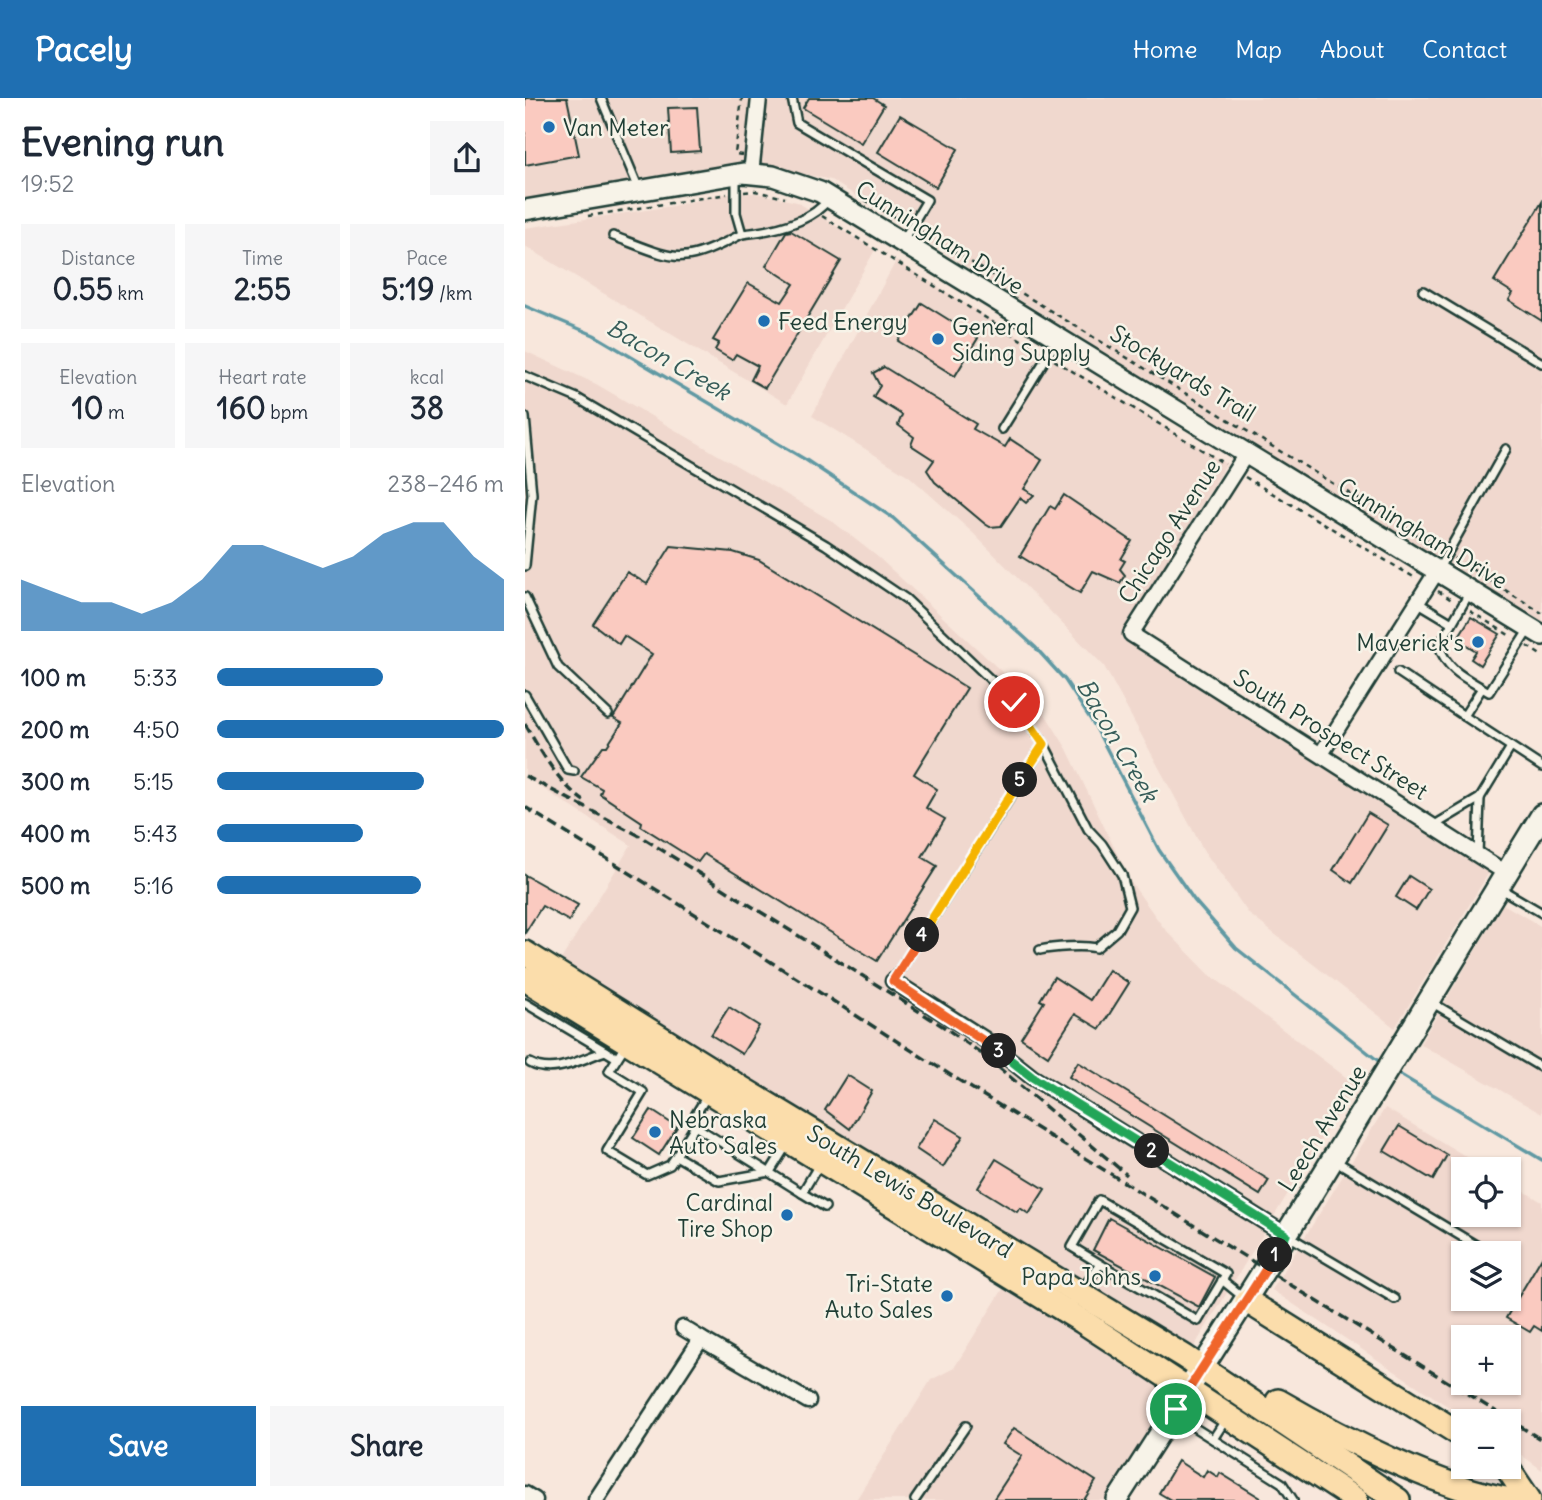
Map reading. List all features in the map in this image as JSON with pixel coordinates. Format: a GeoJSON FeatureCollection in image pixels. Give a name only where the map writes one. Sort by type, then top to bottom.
{"type":"FeatureCollection","features":[{"type":"Feature","properties":{"kind":"main road","name":"Leech Avenue"},"geometry":{"type":"LineString","coordinates":[[1187,1391],[1247,1301],[1542,815]]}},
{"type":"Feature","properties":{"kind":"main road","name":"South Lewis Boulevard"},"geometry":{"type":"LineString","coordinates":[[525,953],[1202,1368],[1398,1500]]}},
{"type":"Feature","properties":{"kind":"main road","name":"South Lewis Boulevard"},"geometry":{"type":"LineString","coordinates":[[525,979],[616,1050],[708,1093],[1082,1321],[1356,1500]]}},
{"type":"Feature","properties":{"kind":"main road"},"geometry":{"type":"LineString","coordinates":[[1247,1301],[1451,1428]]}},
{"type":"Feature","properties":{"kind":"main road"},"geometry":{"type":"LineString","coordinates":[[1202,1368],[1228,1373],[1314,1422],[1463,1489],[1512,1500]]}},
{"type":"Feature","properties":{"kind":"main road"},"geometry":{"type":"LineString","coordinates":[[1307,1468],[1339,1500]]}},
{"type":"Feature","properties":{"kind":"main road"},"geometry":{"type":"LineString","coordinates":[[1515,1479],[1529,1500]]}},
{"type":"Feature","properties":{"kind":"main road"},"geometry":{"type":"LineString","coordinates":[[1536,1500],[1542,1499]]}},
{"type":"Feature","properties":{"kind":"street"},"geometry":{"type":"LineString","coordinates":[[746,169],[759,98]]}},
{"type":"Feature","properties":{"kind":"street","name":"Cunningham Drive"},"geometry":{"type":"LineString","coordinates":[[525,211],[746,169],[793,182],[907,235],[1058,338],[1246,454],[1442,562],[1471,591],[1538,625]]}},
{"type":"Feature","properties":{"kind":"street","name":"Chicago Avenue"},"geometry":{"type":"LineString","coordinates":[[1131,634],[1246,454]]}},
{"type":"Feature","properties":{"kind":"street"},"geometry":{"type":"LineString","coordinates":[[1321,754],[1442,562]]}},
{"type":"Feature","properties":{"kind":"street","name":"South Prospect Street"},"geometry":{"type":"LineString","coordinates":[[1131,634],[1478,855],[1502,880]]}},
{"type":"Feature","properties":{"kind":"street"},"geometry":{"type":"LineString","coordinates":[[893,981],[984,1039],[1032,1077],[1286,1235]]}},
{"type":"Feature","properties":{"kind":"street"},"geometry":{"type":"LineString","coordinates":[[683,1328],[809,1401]]}},
{"type":"Feature","properties":{"kind":"street"},"geometry":{"type":"LineString","coordinates":[[596,1500],[701,1339]]}},
{"type":"Feature","properties":{"kind":"street","name":"Leech Avenue"},"geometry":{"type":"LineString","coordinates":[[1117,1500],[1187,1391]]}},
{"type":"Feature","properties":{"kind":"street"},"geometry":{"type":"LineString","coordinates":[[525,1494],[535,1500]]}},
{"type":"Feature","properties":{"kind":"lane"},"geometry":{"type":"LineString","coordinates":[[601,98],[639,190]]}},
{"type":"Feature","properties":{"kind":"lane"},"geometry":{"type":"LineString","coordinates":[[792,98],[797,123],[927,200],[907,235]]}},
{"type":"Feature","properties":{"kind":"lane"},"geometry":{"type":"LineString","coordinates":[[742,234],[736,213],[746,169]]}},
{"type":"Feature","properties":{"kind":"lane"},"geometry":{"type":"LineString","coordinates":[[613,236],[671,258],[698,256],[742,234],[764,232],[808,218],[829,198]]}},
{"type":"Feature","properties":{"kind":"lane"},"geometry":{"type":"LineString","coordinates":[[1423,291],[1542,363]]}},
{"type":"Feature","properties":{"kind":"lane"},"geometry":{"type":"LineString","coordinates":[[1002,429],[1058,338]]}},
{"type":"Feature","properties":{"kind":"lane"},"geometry":{"type":"LineString","coordinates":[[525,376],[589,405],[826,545],[906,599],[1014,702],[1044,744],[1088,829],[1102,844],[1122,875],[1130,907],[1117,930],[1096,948],[1084,944],[1074,948],[1040,950]]}},
{"type":"Feature","properties":{"kind":"lane"},"geometry":{"type":"LineString","coordinates":[[525,416],[531,519],[525,566]]}},
{"type":"Feature","properties":{"kind":"lane"},"geometry":{"type":"LineString","coordinates":[[1442,562],[1506,449]]}},
{"type":"Feature","properties":{"kind":"lane"},"geometry":{"type":"LineString","coordinates":[[1471,591],[1439,646],[1446,665],[1489,692],[1538,625]]}},
{"type":"Feature","properties":{"kind":"lane"},"geometry":{"type":"LineString","coordinates":[[525,597],[558,667],[608,714]]}},
{"type":"Feature","properties":{"kind":"lane"},"geometry":{"type":"LineString","coordinates":[[1417,602],[1452,623]]}},
{"type":"Feature","properties":{"kind":"lane"},"geometry":{"type":"LineString","coordinates":[[1398,672],[1542,767]]}},
{"type":"Feature","properties":{"kind":"lane"},"geometry":{"type":"LineString","coordinates":[[1464,716],[1482,688]]}},
{"type":"Feature","properties":{"kind":"lane"},"geometry":{"type":"LineString","coordinates":[[525,695],[568,770],[574,771]]}},
{"type":"Feature","properties":{"kind":"lane"},"geometry":{"type":"LineString","coordinates":[[893,981],[1044,744]]}},
{"type":"Feature","properties":{"kind":"lane"},"geometry":{"type":"LineString","coordinates":[[1433,826],[1480,798],[1511,747]]}},
{"type":"Feature","properties":{"kind":"lane"},"geometry":{"type":"LineString","coordinates":[[1478,855],[1480,798]]}},
{"type":"Feature","properties":{"kind":"lane"},"geometry":{"type":"LineString","coordinates":[[1502,880],[1542,913]]}},
{"type":"Feature","properties":{"kind":"lane"},"geometry":{"type":"LineString","coordinates":[[1429,1001],[1542,1068]]}},
{"type":"Feature","properties":{"kind":"lane"},"geometry":{"type":"LineString","coordinates":[[525,1003],[616,1050]]}},
{"type":"Feature","properties":{"kind":"lane"},"geometry":{"type":"LineString","coordinates":[[530,1063],[539,1068],[553,1069],[616,1050]]}},
{"type":"Feature","properties":{"kind":"lane"},"geometry":{"type":"LineString","coordinates":[[616,1050],[609,1071],[643,1092],[607,1151],[647,1175],[670,1165],[695,1126],[694,1117],[708,1093]]}},
{"type":"Feature","properties":{"kind":"lane"},"geometry":{"type":"LineString","coordinates":[[695,1126],[825,1207]]}},
{"type":"Feature","properties":{"kind":"lane"},"geometry":{"type":"LineString","coordinates":[[676,1156],[719,1181],[770,1172],[788,1143]]}},
{"type":"Feature","properties":{"kind":"lane"},"geometry":{"type":"LineString","coordinates":[[1334,1159],[1469,1241]]}},
{"type":"Feature","properties":{"kind":"lane"},"geometry":{"type":"LineString","coordinates":[[802,1193],[821,1162]]}},
{"type":"Feature","properties":{"kind":"lane"},"geometry":{"type":"LineString","coordinates":[[1099,1200],[1226,1274],[1198,1321],[1100,1264],[1072,1247],[1099,1200]]}},
{"type":"Feature","properties":{"kind":"lane"},"geometry":{"type":"LineString","coordinates":[[1286,1235],[1314,1248],[1395,1299]]}},
{"type":"Feature","properties":{"kind":"lane"},"geometry":{"type":"LineString","coordinates":[[1080,1293],[1100,1264]]}},
{"type":"Feature","properties":{"kind":"lane"},"geometry":{"type":"LineString","coordinates":[[1222,1280],[1247,1301]]}},
{"type":"Feature","properties":{"kind":"lane"},"geometry":{"type":"LineString","coordinates":[[1173,1413],[1282,1483],[1293,1500]]}},
{"type":"Feature","properties":{"kind":"lane"},"geometry":{"type":"LineString","coordinates":[[1213,1439],[1227,1417]]}},
{"type":"Feature","properties":{"kind":"lane"},"geometry":{"type":"LineString","coordinates":[[915,1500],[966,1426]]}},
{"type":"Feature","properties":{"kind":"path"},"geometry":{"type":"LineString","coordinates":[[742,98],[735,154],[746,169]]}},
{"type":"Feature","properties":{"kind":"path","name":"Stockyards Trail"},"geometry":{"type":"LineString","coordinates":[[854,194],[907,235],[1442,562],[1538,625]]}},
{"type":"Feature","properties":{"kind":"shaded area"},"geometry":{"type":"Polygon","coordinates":[[[525,98],[1542,98],[1542,630],[831,180],[760,164],[651,176],[525,201],[525,98]]]}},
{"type":"Feature","properties":{"kind":"shaded area"},"geometry":{"type":"Polygon","coordinates":[[[756,193],[797,202],[875,250],[787,404],[525,246],[525,228],[673,206],[724,194],[756,193]]]}},
{"type":"Feature","properties":{"kind":"shaded area"},"geometry":{"type":"Polygon","coordinates":[[[896,261],[1226,464],[1121,638],[1491,869],[1395,1028],[1249,914],[1204,851],[1104,666],[973,533],[909,476],[812,416],[896,261]]]}},
{"type":"Feature","properties":{"kind":"shaded area"},"geometry":{"type":"Polygon","coordinates":[[[525,351],[596,384],[832,521],[879,558],[1042,709],[1067,749],[1130,881],[1163,927],[1209,974],[1355,1084],[1192,1350],[559,963],[631,845],[525,777],[525,351]]]}},
{"type":"Feature","properties":{"kind":"shaded area"},"geometry":{"type":"Polygon","coordinates":[[[1503,904],[1542,927],[1542,1114],[1420,1044],[1503,904]]]}},
{"type":"Feature","properties":{"kind":"shaded area"},"geometry":{"type":"Polygon","coordinates":[[[1385,1108],[1467,1157],[1451,1157],[1451,1227],[1521,1227],[1521,1189],[1542,1202],[1542,1470],[1521,1455],[1521,1409],[1452,1409],[1272,1290],[1385,1108]]]}},
{"type":"Feature","properties":{"kind":"shaded area"},"geometry":{"type":"Polygon","coordinates":[[[1003,1289],[1174,1393],[1105,1500],[856,1500],[931,1380],[954,1368],[1003,1289]]]}},
{"type":"Feature","properties":{"kind":"building","name":"Van Meter"},"geometry":{"type":"Polygon","coordinates":[[[525,98],[567,98],[579,155],[525,165],[525,98]]]}},
{"type":"Feature","properties":{"kind":"building"},"geometry":{"type":"Polygon","coordinates":[[[809,98],[873,98],[884,105],[861,143],[803,108],[809,98]]]}},
{"type":"Feature","properties":{"kind":"building"},"geometry":{"type":"Polygon","coordinates":[[[697,107],[700,151],[671,153],[668,108],[697,107]]]}},
{"type":"Feature","properties":{"kind":"building"},"geometry":{"type":"Polygon","coordinates":[[[900,115],[958,149],[936,187],[878,152],[900,115]]]}},
{"type":"Feature","properties":{"kind":"building"},"geometry":{"type":"Polygon","coordinates":[[[1542,202],[1542,321],[1509,300],[1513,293],[1494,281],[1542,202]]]}},
{"type":"Feature","properties":{"kind":"building","name":"Feed Energy"},"geometry":{"type":"Polygon","coordinates":[[[791,231],[841,261],[765,388],[751,380],[758,366],[736,354],[732,360],[715,350],[719,343],[713,340],[748,283],[782,302],[794,284],[766,266],[786,232],[791,231]]]}},
{"type":"Feature","properties":{"kind":"building","name":"General Siding Supply"},"geometry":{"type":"Polygon","coordinates":[[[922,303],[978,338],[955,376],[898,341],[922,303]]]}},
{"type":"Feature","properties":{"kind":"building"},"geometry":{"type":"Polygon","coordinates":[[[884,367],[976,424],[973,429],[1005,447],[1010,439],[1042,460],[1024,489],[1034,495],[1026,503],[1020,498],[1001,526],[990,527],[985,524],[935,482],[927,470],[934,460],[911,445],[914,437],[898,425],[902,415],[873,397],[880,386],[873,373],[884,367]]]}},
{"type":"Feature","properties":{"kind":"building"},"geometry":{"type":"Polygon","coordinates":[[[1064,495],[1132,541],[1121,559],[1125,561],[1120,569],[1125,575],[1120,583],[1093,571],[1080,593],[1020,556],[1050,506],[1055,509],[1064,495]]]}},
{"type":"Feature","properties":{"kind":"building"},"geometry":{"type":"Polygon","coordinates":[[[671,546],[733,552],[759,560],[967,688],[914,774],[937,789],[926,808],[945,819],[922,857],[937,866],[877,961],[704,854],[698,862],[641,826],[642,822],[600,794],[602,789],[581,777],[622,723],[613,718],[652,654],[624,636],[619,644],[593,624],[627,572],[647,584],[671,546]]]}},
{"type":"Feature","properties":{"kind":"building","name":"Maverick's"},"geometry":{"type":"Polygon","coordinates":[[[1471,617],[1500,634],[1480,665],[1471,659],[1476,651],[1457,639],[1471,617]]]}},
{"type":"Feature","properties":{"kind":"building"},"geometry":{"type":"Polygon","coordinates":[[[1368,813],[1388,825],[1352,883],[1333,870],[1368,813]]]}},
{"type":"Feature","properties":{"kind":"building"},"geometry":{"type":"Polygon","coordinates":[[[525,875],[578,905],[569,921],[542,906],[525,933],[525,875]]]}},
{"type":"Feature","properties":{"kind":"building"},"geometry":{"type":"Polygon","coordinates":[[[1409,876],[1429,889],[1416,910],[1396,897],[1409,876]]]}},
{"type":"Feature","properties":{"kind":"building"},"geometry":{"type":"Polygon","coordinates":[[[1109,970],[1129,983],[1100,1029],[1075,1014],[1048,1056],[1021,1038],[1044,1002],[1040,1000],[1054,977],[1090,1000],[1109,970]]]}},
{"type":"Feature","properties":{"kind":"building"},"geometry":{"type":"Polygon","coordinates":[[[729,1007],[759,1026],[742,1054],[711,1035],[729,1007]]]}},
{"type":"Feature","properties":{"kind":"building"},"geometry":{"type":"Polygon","coordinates":[[[1078,1062],[1269,1180],[1260,1195],[1069,1077],[1078,1062]]]}},
{"type":"Feature","properties":{"kind":"building"},"geometry":{"type":"Polygon","coordinates":[[[847,1075],[872,1091],[850,1129],[825,1110],[847,1075]]]}},
{"type":"Feature","properties":{"kind":"building","name":"Nebraska Auto Sales"},"geometry":{"type":"Polygon","coordinates":[[[651,1110],[677,1127],[659,1155],[633,1138],[651,1110]]]}},
{"type":"Feature","properties":{"kind":"building"},"geometry":{"type":"Polygon","coordinates":[[[935,1119],[963,1136],[943,1167],[916,1149],[935,1119]]]}},
{"type":"Feature","properties":{"kind":"building"},"geometry":{"type":"Polygon","coordinates":[[[1399,1126],[1447,1155],[1433,1180],[1384,1151],[1399,1126]]]}},
{"type":"Feature","properties":{"kind":"building"},"geometry":{"type":"Polygon","coordinates":[[[996,1159],[1045,1189],[1029,1214],[1020,1208],[1017,1212],[978,1188],[996,1159]]]}},
{"type":"Feature","properties":{"kind":"building"},"geometry":{"type":"Polygon","coordinates":[[[1109,1218],[1215,1277],[1199,1307],[1093,1250],[1109,1218]]]}},
{"type":"Feature","properties":{"kind":"building"},"geometry":{"type":"Polygon","coordinates":[[[1542,1257],[1542,1331],[1534,1326],[1530,1332],[1506,1318],[1510,1311],[1521,1311],[1521,1293],[1542,1257]]]}},
{"type":"Feature","properties":{"kind":"building"},"geometry":{"type":"Polygon","coordinates":[[[1014,1428],[1096,1481],[1084,1500],[993,1500],[1022,1456],[1003,1444],[1014,1428]]]}},
{"type":"Feature","properties":{"kind":"building"},"geometry":{"type":"Polygon","coordinates":[[[1178,1461],[1203,1477],[1207,1470],[1218,1477],[1220,1473],[1264,1500],[1171,1500],[1159,1493],[1178,1461]]]}},
{"type":"Feature","properties":{"kind":"waterway","name":"Bacon Creek"},"geometry":{"type":"LineString","coordinates":[[525,306],[594,335],[806,460],[893,518],[1035,647],[1065,680],[1095,726],[1159,850],[1194,900],[1236,948],[1381,1063]]}},
{"type":"Feature","properties":{"kind":"waterway","name":"Bacon Creek"},"geometry":{"type":"LineString","coordinates":[[1394,1071],[1542,1160]]}},
{"type":"Feature","properties":{"kind":"railway"},"geometry":{"type":"LineString","coordinates":[[525,724],[558,776],[584,801]]}},
{"type":"Feature","properties":{"kind":"railway"},"geometry":{"type":"LineString","coordinates":[[525,776],[638,835],[944,1027],[985,1056],[1127,1175]]}},
{"type":"Feature","properties":{"kind":"railway"},"geometry":{"type":"LineString","coordinates":[[525,807],[968,1086],[1542,1440]]}},
{"type":"Feature","properties":{"kind":"place","name":"Van Meter"},"geometry":{"type":"Point","coordinates":[549,127]}},
{"type":"Feature","properties":{"kind":"place","name":"Feed Energy"},"geometry":{"type":"Point","coordinates":[764,321]}},
{"type":"Feature","properties":{"kind":"place","name":"General Siding Supply"},"geometry":{"type":"Point","coordinates":[938,339]}},
{"type":"Feature","properties":{"kind":"place","name":"Maverick's"},"geometry":{"type":"Point","coordinates":[1478,642]}},
{"type":"Feature","properties":{"kind":"place","name":"Nebraska Auto Sales"},"geometry":{"type":"Point","coordinates":[655,1132]}},
{"type":"Feature","properties":{"kind":"place","name":"Cardinal Tire Shop"},"geometry":{"type":"Point","coordinates":[787,1215]}},
{"type":"Feature","properties":{"kind":"place","name":"Papa Johns"},"geometry":{"type":"Point","coordinates":[1155,1276]}},
{"type":"Feature","properties":{"kind":"place","name":"Tri-State Auto Sales"},"geometry":{"type":"Point","coordinates":[947,1296]}},
{"type":"Feature","properties":{"kind":"route"},"geometry":{"type":"LineString","coordinates":[[1014,702],[1044,744],[893,981],[984,1039],[1018,1068],[1286,1235],[1247,1301],[1176,1409]]}}]}
